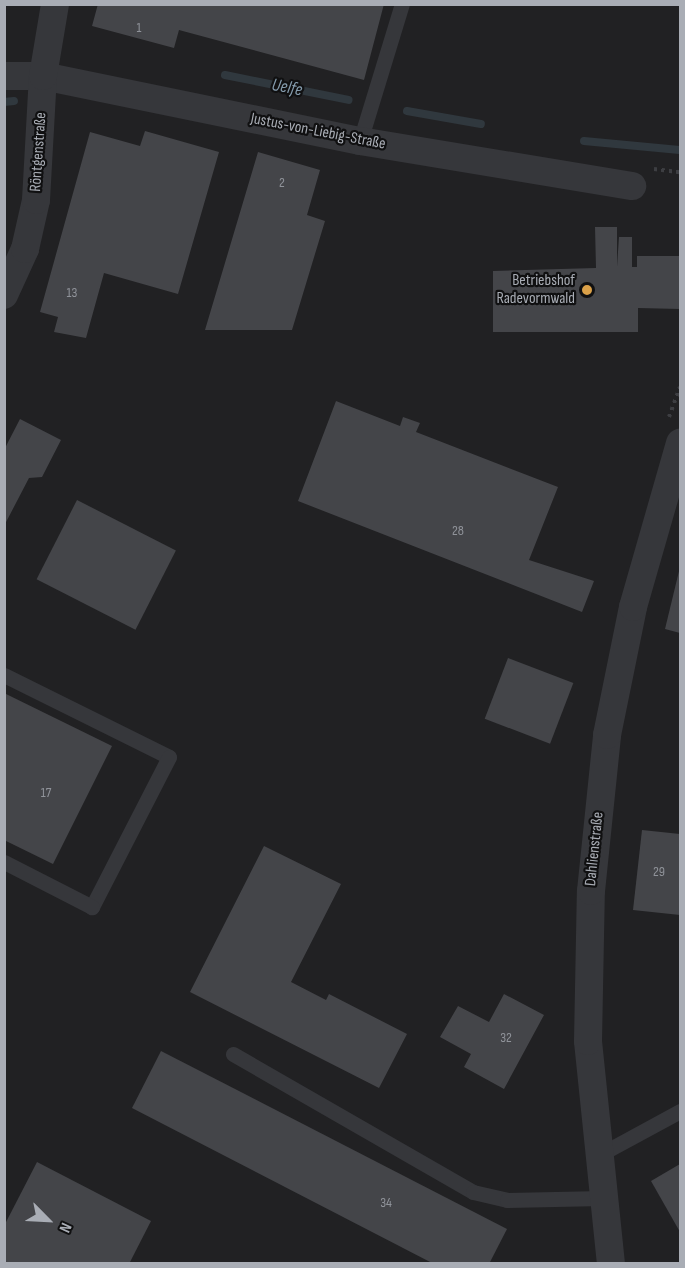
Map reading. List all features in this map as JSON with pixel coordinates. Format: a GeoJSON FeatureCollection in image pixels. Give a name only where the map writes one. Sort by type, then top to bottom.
{"type":"FeatureCollection","features":[{"type":"Feature","properties":{"kind":"street","name":"Röntgenstraße"},"geometry":{"type":"LineString","coordinates":[[4,295],[25,249],[36,200],[43,76],[55,4]]}},
{"type":"Feature","properties":{"kind":"street","name":"Justus-von-Liebig-Straße"},"geometry":{"type":"LineString","coordinates":[[4,76],[43,76],[360,141],[632,186]]}},
{"type":"Feature","properties":{"kind":"street","name":"Dahlienstraße"},"geometry":{"type":"LineString","coordinates":[[611,1263],[588,1041],[590,903],[607,735],[633,607],[681,443]]}},
{"type":"Feature","properties":{"kind":"lane"},"geometry":{"type":"LineString","coordinates":[[360,141],[402,4]]}},
{"type":"Feature","properties":{"kind":"lane"},"geometry":{"type":"LineString","coordinates":[[4,675],[169,757],[92,907],[4,862]]}},
{"type":"Feature","properties":{"kind":"lane"},"geometry":{"type":"LineString","coordinates":[[233,1054],[473,1192],[507,1200],[603,1198]]}},
{"type":"Feature","properties":{"kind":"lane"},"geometry":{"type":"LineString","coordinates":[[599,1155],[681,1111]]}},
{"type":"Feature","properties":{"kind":"shaded area"},"geometry":{"type":"Polygon","coordinates":[[[5,5],[680,5],[680,1263],[5,1263],[5,5]]]}},
{"type":"Feature","properties":{"kind":"building"},"geometry":{"type":"Polygon","coordinates":[[[98,4],[384,4],[364,80],[179,30],[174,48],[92,26],[98,4]]]}},
{"type":"Feature","properties":{"kind":"building"},"geometry":{"type":"Polygon","coordinates":[[[145,131],[219,152],[178,294],[104,273],[86,338],[54,332],[58,317],[40,312],[90,132],[140,146],[145,131]]]}},
{"type":"Feature","properties":{"kind":"building"},"geometry":{"type":"Polygon","coordinates":[[[258,152],[320,170],[307,215],[325,221],[292,330],[205,330],[258,152]]]}},
{"type":"Feature","properties":{"kind":"building","name":"Betriebshof Radevormwald"},"geometry":{"type":"Polygon","coordinates":[[[595,227],[617,227],[617,267],[619,237],[632,237],[632,267],[637,267],[637,256],[680,256],[680,309],[638,308],[638,332],[493,332],[493,271],[596,268],[595,227]]]}},
{"type":"Feature","properties":{"kind":"building"},"geometry":{"type":"Polygon","coordinates":[[[336,401],[400,426],[403,417],[420,423],[416,432],[558,487],[529,560],[594,581],[582,612],[298,501],[336,401]]]}},
{"type":"Feature","properties":{"kind":"building"},"geometry":{"type":"Polygon","coordinates":[[[20,419],[61,440],[42,477],[29,478],[4,526],[4,450],[20,419]]]}},
{"type":"Feature","properties":{"kind":"building"},"geometry":{"type":"Polygon","coordinates":[[[77,500],[176,550],[135,630],[37,579],[77,500]]]}},
{"type":"Feature","properties":{"kind":"building"},"geometry":{"type":"Polygon","coordinates":[[[680,567],[680,633],[665,629],[680,567]]]}},
{"type":"Feature","properties":{"kind":"building"},"geometry":{"type":"Polygon","coordinates":[[[508,658],[573,683],[550,744],[485,719],[508,658]]]}},
{"type":"Feature","properties":{"kind":"building"},"geometry":{"type":"Polygon","coordinates":[[[4,693],[112,746],[53,864],[4,840],[4,693]]]}},
{"type":"Feature","properties":{"kind":"building"},"geometry":{"type":"Polygon","coordinates":[[[642,830],[680,834],[680,915],[633,910],[642,830]]]}},
{"type":"Feature","properties":{"kind":"building"},"geometry":{"type":"Polygon","coordinates":[[[264,846],[341,884],[291,982],[326,1000],[329,994],[407,1034],[379,1088],[190,992],[264,846]]]}},
{"type":"Feature","properties":{"kind":"building"},"geometry":{"type":"Polygon","coordinates":[[[504,994],[544,1015],[504,1089],[464,1067],[471,1054],[440,1037],[458,1006],[489,1022],[504,994]]]}},
{"type":"Feature","properties":{"kind":"building"},"geometry":{"type":"Polygon","coordinates":[[[161,1051],[507,1229],[489,1264],[434,1264],[132,1108],[161,1051]]]}},
{"type":"Feature","properties":{"kind":"building"},"geometry":{"type":"Polygon","coordinates":[[[37,1162],[151,1221],[129,1264],[4,1264],[4,1226],[37,1162]]]}},
{"type":"Feature","properties":{"kind":"building"},"geometry":{"type":"Polygon","coordinates":[[[680,1164],[680,1232],[651,1181],[680,1164]]]}},
{"type":"Feature","properties":{"kind":"waterway","name":"Uelfe"},"geometry":{"type":"LineString","coordinates":[[225,75],[349,100]]}},
{"type":"Feature","properties":{"kind":"waterway","name":"Uelfe"},"geometry":{"type":"LineString","coordinates":[[4,102],[14,101]]}},
{"type":"Feature","properties":{"kind":"waterway","name":"Uelfe"},"geometry":{"type":"LineString","coordinates":[[407,111],[481,124]]}},
{"type":"Feature","properties":{"kind":"waterway","name":"Uelfe"},"geometry":{"type":"LineString","coordinates":[[584,141],[680,150]]}},
{"type":"Feature","properties":{"kind":"place","name":"Betriebshof Radevormwald"},"geometry":{"type":"Point","coordinates":[587,290]}}]}
